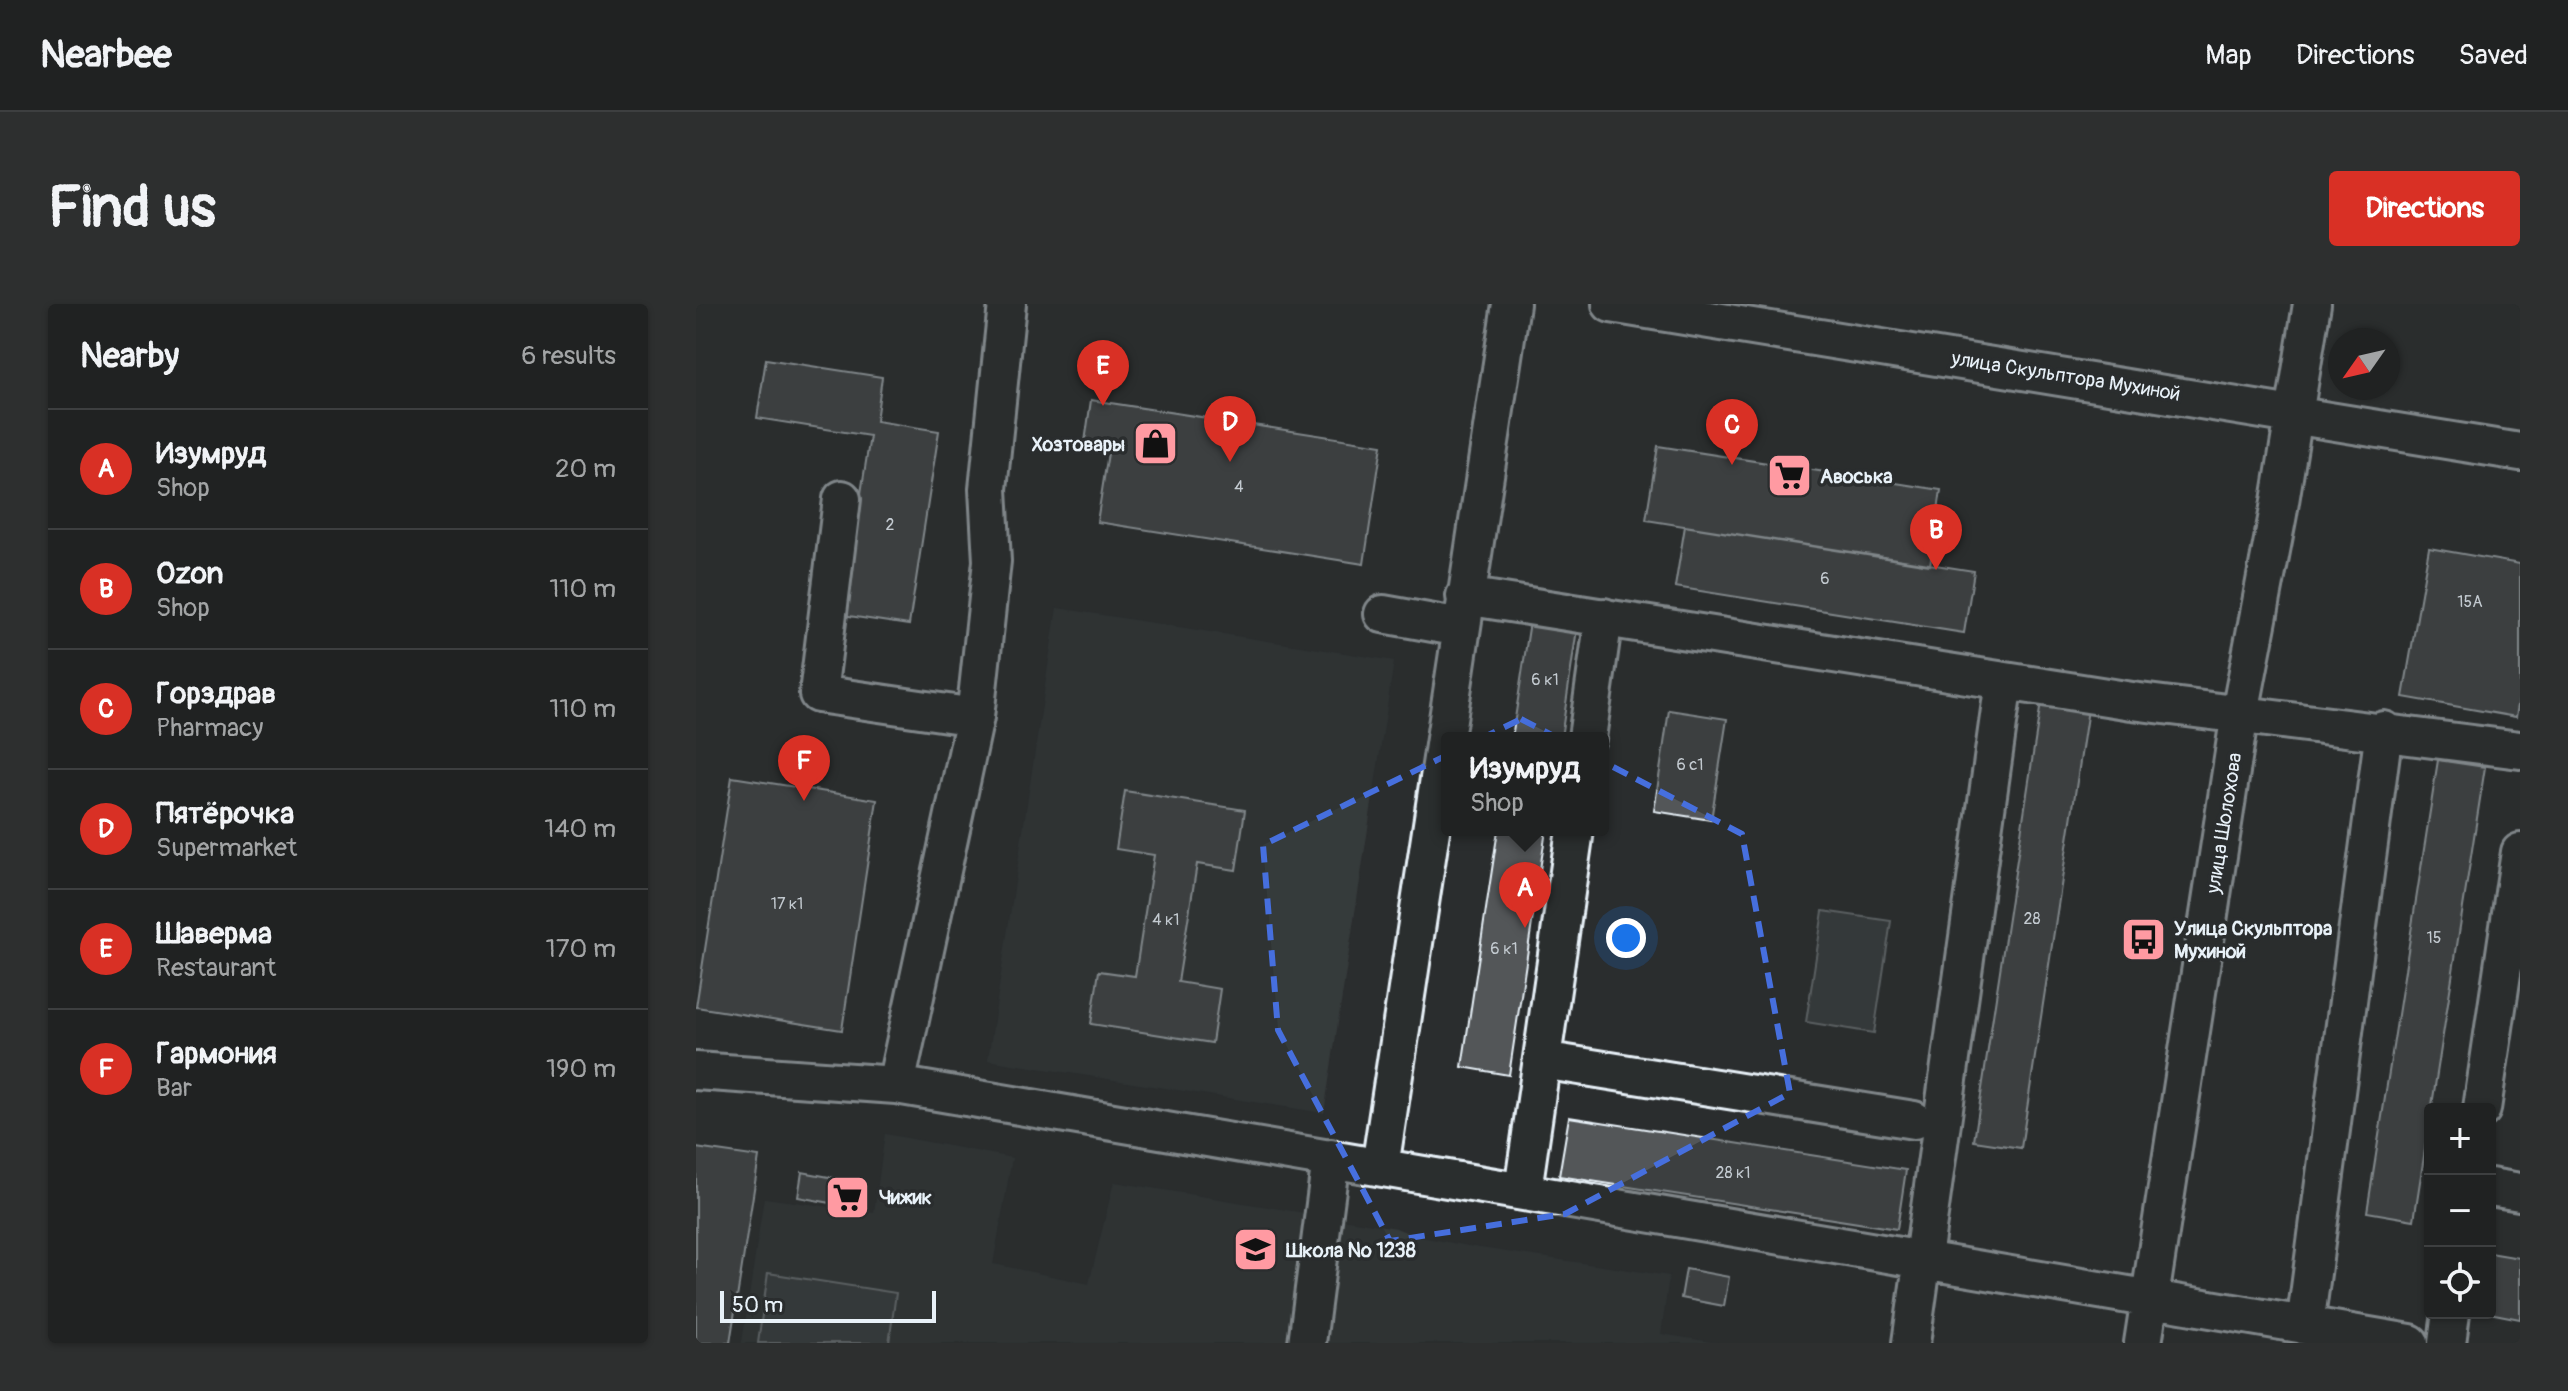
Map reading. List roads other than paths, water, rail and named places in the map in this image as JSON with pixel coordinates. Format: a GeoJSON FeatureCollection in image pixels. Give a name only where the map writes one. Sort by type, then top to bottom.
{"type":"FeatureCollection","features":[{"type":"Feature","properties":{"kind":"street"},"geometry":{"type":"LineString","coordinates":[[896,1085],[1008,563],[988,489],[1007,304]]}},
{"type":"Feature","properties":{"kind":"street"},"geometry":{"type":"LineString","coordinates":[[1445,732],[1511,304]]}},
{"type":"Feature","properties":{"kind":"street","name":"улица Скульптора Мухиной"},"geometry":{"type":"LineString","coordinates":[[1611,304],[2520,452]]}},
{"type":"Feature","properties":{"kind":"street","name":"улица Шолохова"},"geometry":{"type":"LineString","coordinates":[[2143,1343],[2240,713],[2312,304]]}},
{"type":"Feature","properties":{"kind":"street"},"geometry":{"type":"LineString","coordinates":[[842,499],[818,694],[975,717]]}},
{"type":"Feature","properties":{"kind":"street"},"geometry":{"type":"LineString","coordinates":[[1383,614],[1463,612],[1604,617],[2004,681],[2520,750]]}},
{"type":"Feature","properties":{"kind":"street"},"geometry":{"type":"LineString","coordinates":[[1588,732],[1604,617]]}},
{"type":"Feature","properties":{"kind":"street"},"geometry":{"type":"LineString","coordinates":[[1911,1343],[2004,681]]}},
{"type":"Feature","properties":{"kind":"street"},"geometry":{"type":"LineString","coordinates":[[2305,1326],[2384,730]]}},
{"type":"Feature","properties":{"kind":"street"},"geometry":{"type":"LineString","coordinates":[[1380,1167],[1441,759]]}},
{"type":"Feature","properties":{"kind":"street"},"geometry":{"type":"LineString","coordinates":[[1523,1190],[1574,836]]}},
{"type":"Feature","properties":{"kind":"street"},"geometry":{"type":"LineString","coordinates":[[2483,1103],[2520,852]]}},
{"type":"Feature","properties":{"kind":"street"},"geometry":{"type":"LineString","coordinates":[[1542,1060],[1914,1120]]}},
{"type":"Feature","properties":{"kind":"street"},"geometry":{"type":"LineString","coordinates":[[696,1071],[896,1085],[2410,1343]]}},
{"type":"Feature","properties":{"kind":"street"},"geometry":{"type":"LineString","coordinates":[[1307,1343],[1331,1158]]}},
{"type":"Feature","properties":{"kind":"street"},"geometry":{"type":"LineString","coordinates":[[2496,1188],[2520,1192]]}},
{"type":"Feature","properties":{"kind":"street"},"geometry":{"type":"LineString","coordinates":[[2447,1343],[2450,1319]]}},
{"type":"Feature","properties":{"kind":"place","name":"Шаверма"},"geometry":{"type":"Point","coordinates":[1103,406]}},
{"type":"Feature","properties":{"kind":"place","name":"Хозтовары"},"geometry":{"type":"Point","coordinates":[1156,444]}},
{"type":"Feature","properties":{"kind":"place","name":"Пятёрочка"},"geometry":{"type":"Point","coordinates":[1230,462]}},
{"type":"Feature","properties":{"kind":"place","name":"Горздрав"},"geometry":{"type":"Point","coordinates":[1732,465]}},
{"type":"Feature","properties":{"kind":"place","name":"Авоська"},"geometry":{"type":"Point","coordinates":[1789,476]}},
{"type":"Feature","properties":{"kind":"place","name":"Ozon"},"geometry":{"type":"Point","coordinates":[1936,570]}},
{"type":"Feature","properties":{"kind":"place","name":"Гармония"},"geometry":{"type":"Point","coordinates":[804,801]}},
{"type":"Feature","properties":{"kind":"place","name":"Изумруд"},"geometry":{"type":"Point","coordinates":[1525,928]}},
{"type":"Feature","properties":{"kind":"place","name":"Улица Скульптора Мухиной"},"geometry":{"type":"Point","coordinates":[2143,940]}},
{"type":"Feature","properties":{"kind":"place","name":"Чижик"},"geometry":{"type":"Point","coordinates":[848,1197]}},
{"type":"Feature","properties":{"kind":"place","name":"Школа № 1238"},"geometry":{"type":"Point","coordinates":[1255,1250]}}]}
